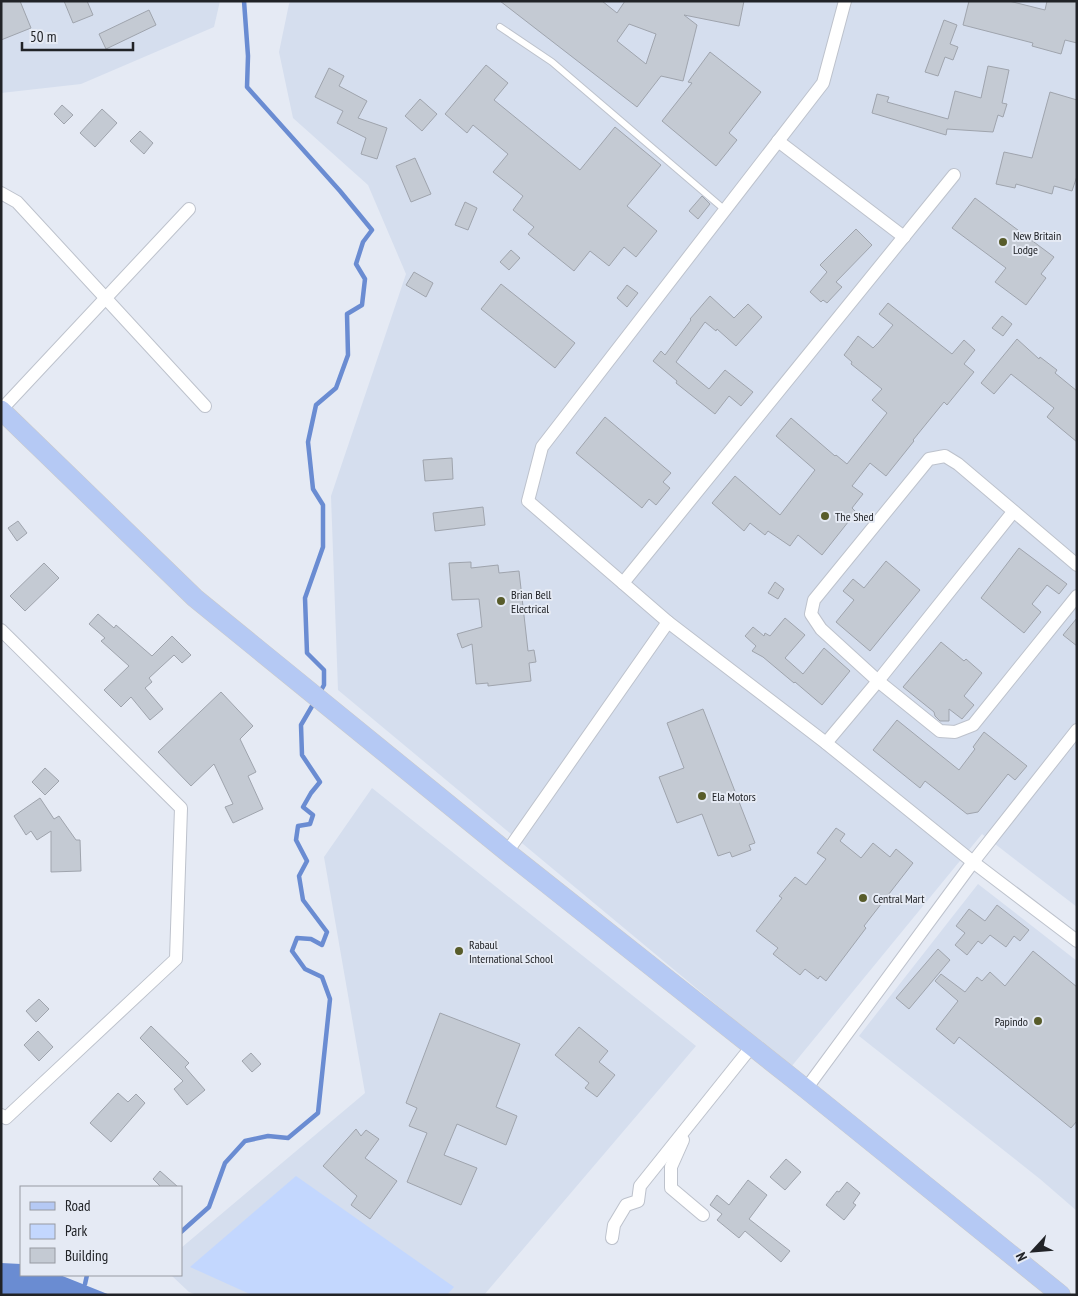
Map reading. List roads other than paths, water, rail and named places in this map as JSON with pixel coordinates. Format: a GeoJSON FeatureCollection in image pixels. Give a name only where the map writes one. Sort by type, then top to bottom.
{"type":"FeatureCollection","features":[{"type":"Feature","properties":{"kind":"main road"},"geometry":{"type":"LineString","coordinates":[[1,410],[195,598],[507,852],[806,1089],[1061,1295]]}},
{"type":"Feature","properties":{"kind":"street"},"geometry":{"type":"LineString","coordinates":[[845,1],[823,83],[542,447],[528,501],[668,622],[826,743],[973,862],[1077,941]]}},
{"type":"Feature","properties":{"kind":"street"},"geometry":{"type":"LineString","coordinates":[[778,142],[904,237]]}},
{"type":"Feature","properties":{"kind":"street"},"geometry":{"type":"LineString","coordinates":[[622,583],[954,175]]}},
{"type":"Feature","properties":{"kind":"street"},"geometry":{"type":"LineString","coordinates":[[1,193],[17,202],[205,406]]}},
{"type":"Feature","properties":{"kind":"street"},"geometry":{"type":"LineString","coordinates":[[1,410],[189,209]]}},
{"type":"Feature","properties":{"kind":"street"},"geometry":{"type":"LineString","coordinates":[[1077,565],[958,464],[946,456],[929,459],[814,600],[811,614],[821,629],[878,681],[940,731],[955,732],[973,725],[1077,596]]}},
{"type":"Feature","properties":{"kind":"street"},"geometry":{"type":"LineString","coordinates":[[826,743],[1013,512]]}},
{"type":"Feature","properties":{"kind":"street"},"geometry":{"type":"LineString","coordinates":[[507,852],[668,622]]}},
{"type":"Feature","properties":{"kind":"street"},"geometry":{"type":"LineString","coordinates":[[1,630],[181,808],[176,959],[6,1118],[1,1115]]}},
{"type":"Feature","properties":{"kind":"street"},"geometry":{"type":"LineString","coordinates":[[806,1089],[973,862],[1077,730]]}},
{"type":"Feature","properties":{"kind":"street"},"geometry":{"type":"LineString","coordinates":[[612,1238],[614,1225],[626,1206],[638,1201],[640,1186],[752,1046]]}},
{"type":"Feature","properties":{"kind":"street"},"geometry":{"type":"LineString","coordinates":[[689,1125],[671,1167],[671,1188],[703,1215]]}},
{"type":"Feature","properties":{"kind":"lane"},"geometry":{"type":"LineString","coordinates":[[500,27],[552,62],[725,210]]}},
{"type":"Feature","properties":{"kind":"water"},"geometry":{"type":"Polygon","coordinates":[[[1,1263],[20,1264],[20,1276],[62,1276],[110,1295],[1,1295],[1,1263]]]}},
{"type":"Feature","properties":{"kind":"waterway"},"geometry":{"type":"LineString","coordinates":[[244,1],[248,56],[247,87],[340,191],[372,230],[363,242],[356,264],[365,279],[362,305],[347,314],[348,355],[336,388],[316,405],[308,442],[313,489],[323,505],[323,547],[305,598],[307,653],[324,670],[324,685],[319,694]]}},
{"type":"Feature","properties":{"kind":"waterway"},"geometry":{"type":"LineString","coordinates":[[182,1231],[209,1207],[225,1163],[245,1141],[268,1136],[288,1138],[318,1113],[330,999],[322,977],[305,969],[292,951],[297,938],[311,939],[322,945],[327,932],[303,900],[299,876],[307,861],[296,840],[298,826],[310,824],[313,815],[303,807],[320,782],[302,755],[301,725],[315,701]]}},
{"type":"Feature","properties":{"kind":"waterway"},"geometry":{"type":"LineString","coordinates":[[85,1284],[87,1276]]}},
{"type":"Feature","properties":{"kind":"place","name":"New Britain Lodge"},"geometry":{"type":"Point","coordinates":[1003,242]}},
{"type":"Feature","properties":{"kind":"place","name":"The Shed"},"geometry":{"type":"Point","coordinates":[825,516]}},
{"type":"Feature","properties":{"kind":"place","name":"Brian Bell Electrical"},"geometry":{"type":"Point","coordinates":[501,601]}},
{"type":"Feature","properties":{"kind":"place","name":"Ela Motors"},"geometry":{"type":"Point","coordinates":[702,796]}},
{"type":"Feature","properties":{"kind":"place","name":"Central Mart"},"geometry":{"type":"Point","coordinates":[863,898]}},
{"type":"Feature","properties":{"kind":"place","name":"Rabaul International School"},"geometry":{"type":"Point","coordinates":[459,951]}},
{"type":"Feature","properties":{"kind":"place","name":"Papindo"},"geometry":{"type":"Point","coordinates":[1038,1021]}}]}
